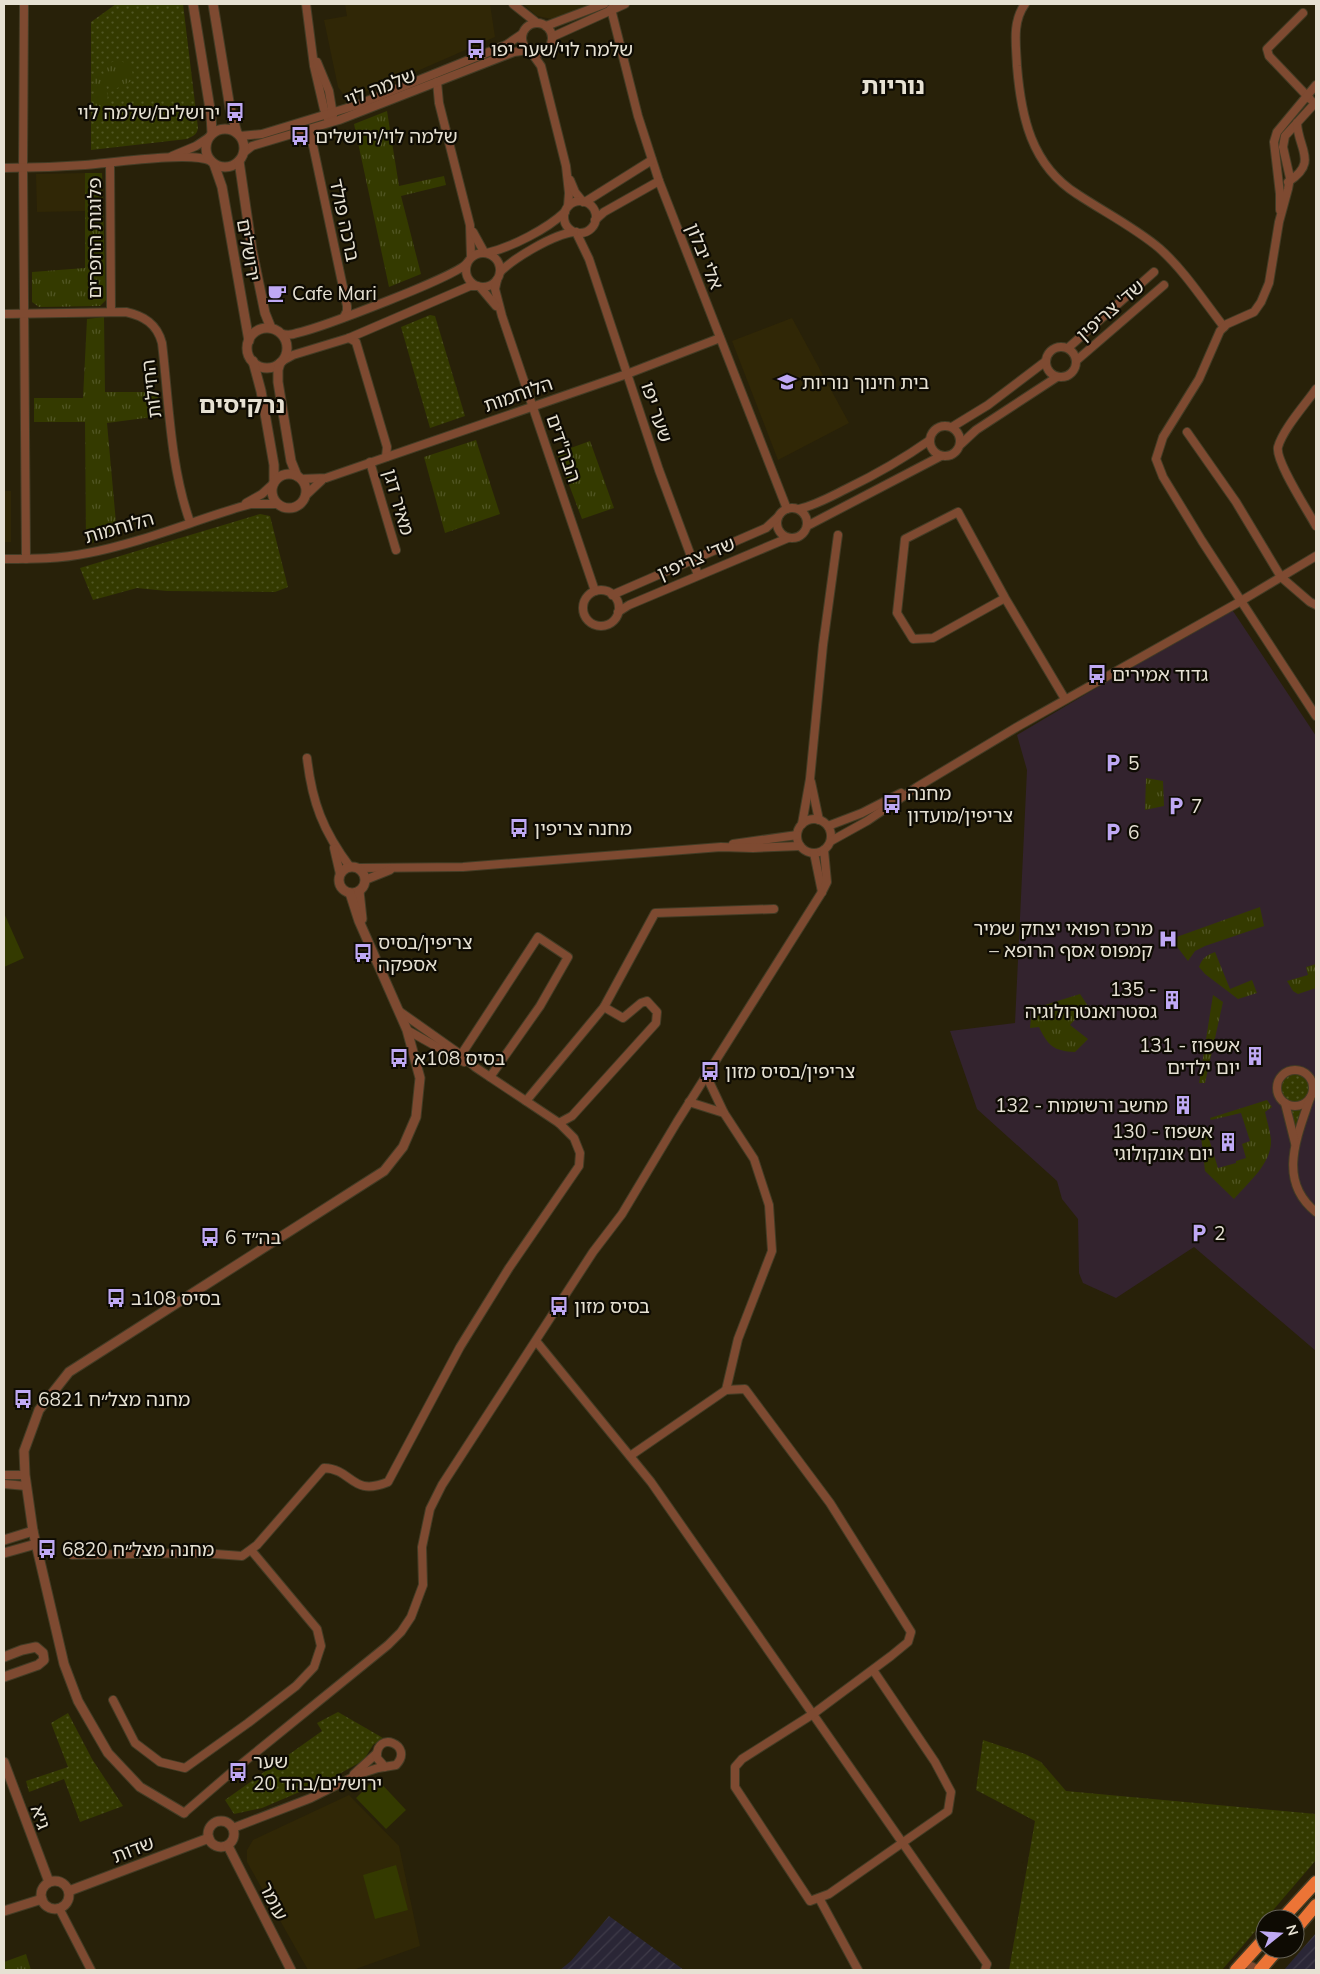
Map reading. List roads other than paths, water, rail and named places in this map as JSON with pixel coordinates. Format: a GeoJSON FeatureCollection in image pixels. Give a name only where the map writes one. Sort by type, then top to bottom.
{"type":"FeatureCollection","features":[{"type":"Feature","properties":{"kind":"highway"},"geometry":{"type":"LineString","coordinates":[[1291,1909],[1316,1882]]}},
{"type":"Feature","properties":{"kind":"highway"},"geometry":{"type":"LineString","coordinates":[[1305,1918],[1316,1905]]}},
{"type":"Feature","properties":{"kind":"highway"},"geometry":{"type":"LineString","coordinates":[[1242,1967],[1255,1951]]}},
{"type":"Feature","properties":{"kind":"highway"},"geometry":{"type":"LineString","coordinates":[[1260,1970],[1270,1959]]}},
{"type":"Feature","properties":{"kind":"street"},"geometry":{"type":"LineString","coordinates":[[24,4],[23,168],[26,559]]}},
{"type":"Feature","properties":{"kind":"street"},"geometry":{"type":"LineString","coordinates":[[193,4],[211,115],[210,135],[205,150],[212,163]]}},
{"type":"Feature","properties":{"kind":"street"},"geometry":{"type":"LineString","coordinates":[[4,168],[198,157],[224,167],[235,164],[241,157],[244,144],[230,108],[213,4]]}},
{"type":"Feature","properties":{"kind":"street"},"geometry":{"type":"LineString","coordinates":[[306,4],[312,48],[326,115],[331,123]]}},
{"type":"Feature","properties":{"kind":"street"},"geometry":{"type":"LineString","coordinates":[[513,4],[537,23],[546,26],[608,6],[624,4]]}},
{"type":"Feature","properties":{"kind":"street"},"geometry":{"type":"LineString","coordinates":[[1025,4],[1019,12],[1015,30],[1018,80],[1022,107],[1030,136],[1039,157],[1058,180],[1075,193],[1159,248],[1182,272],[1224,327]]}},
{"type":"Feature","properties":{"kind":"street"},"geometry":{"type":"LineString","coordinates":[[552,36],[608,6]]}},
{"type":"Feature","properties":{"kind":"street","name":"אלי יבלון"},"geometry":{"type":"LineString","coordinates":[[608,6],[638,116],[659,181],[787,509]]}},
{"type":"Feature","properties":{"kind":"street"},"geometry":{"type":"LineString","coordinates":[[1304,13],[1267,49],[1269,56],[1316,103],[1285,136],[1283,147],[1289,182],[1279,222],[1269,283],[1262,302],[1254,312],[1224,327],[1220,331],[1199,379],[1163,437],[1156,459],[1163,477],[1240,601],[1316,716]]}},
{"type":"Feature","properties":{"kind":"street"},"geometry":{"type":"LineString","coordinates":[[537,23],[526,27],[522,34],[522,41],[541,66],[566,166],[575,192],[593,210],[595,220]]}},
{"type":"Feature","properties":{"kind":"street"},"geometry":{"type":"LineString","coordinates":[[546,26],[552,36],[545,56],[546,83]]}},
{"type":"Feature","properties":{"kind":"street","name":"שלמה לוי"},"geometry":{"type":"LineString","coordinates":[[239,135],[262,134],[326,115],[386,94],[498,49],[511,43],[522,34]]}},
{"type":"Feature","properties":{"kind":"street"},"geometry":{"type":"LineString","coordinates":[[312,48],[326,82],[334,112],[331,123]]}},
{"type":"Feature","properties":{"kind":"street"},"geometry":{"type":"LineString","coordinates":[[530,51],[540,52],[548,48]]}},
{"type":"Feature","properties":{"kind":"street","name":"שלמה לוי"},"geometry":{"type":"LineString","coordinates":[[241,157],[252,146],[331,123],[514,52],[530,51]]}},
{"type":"Feature","properties":{"kind":"street"},"geometry":{"type":"LineString","coordinates":[[434,84],[470,225],[469,260],[466,268],[468,278],[479,286]]}},
{"type":"Feature","properties":{"kind":"street"},"geometry":{"type":"LineString","coordinates":[[1279,222],[1274,142],[1277,132],[1316,85]]}},
{"type":"Feature","properties":{"kind":"street"},"geometry":{"type":"LineString","coordinates":[[1278,182],[1289,182],[1299,172],[1306,159],[1305,151],[1297,132],[1297,123]]}},
{"type":"Feature","properties":{"kind":"street"},"geometry":{"type":"LineString","coordinates":[[165,158],[196,146],[210,135],[226,128],[239,135]]}},
{"type":"Feature","properties":{"kind":"street","name":"ברכה פולד"},"geometry":{"type":"LineString","coordinates":[[306,130],[311,136],[347,306],[344,317]]}},
{"type":"Feature","properties":{"kind":"street","name":"ירושלים"},"geometry":{"type":"LineString","coordinates":[[241,157],[252,250],[265,313],[271,328]]}},
{"type":"Feature","properties":{"kind":"street"},"geometry":{"type":"LineString","coordinates":[[282,334],[287,347],[287,353],[278,370],[278,382],[291,461],[304,484],[305,496],[303,501],[294,508],[282,507],[277,504],[272,495],[274,465],[261,391],[253,361],[248,352],[249,341],[253,334],[258,330],[271,328],[282,334],[297,333],[344,317],[440,279],[460,270],[477,253],[500,249],[546,227],[577,201],[584,202],[652,160]]}},
{"type":"Feature","properties":{"kind":"street","name":"פלוגות החפרים"},"geometry":{"type":"LineString","coordinates":[[110,163],[111,312]]}},
{"type":"Feature","properties":{"kind":"street","name":"ירושלים"},"geometry":{"type":"LineString","coordinates":[[212,163],[222,187],[249,341]]}},
{"type":"Feature","properties":{"kind":"street"},"geometry":{"type":"LineString","coordinates":[[566,166],[569,193],[566,224],[575,232]]}},
{"type":"Feature","properties":{"kind":"street"},"geometry":{"type":"LineString","coordinates":[[253,361],[260,367],[273,367],[293,355],[349,338],[470,286],[491,285],[515,259],[555,238],[590,229],[595,220],[604,212],[659,181]]}},
{"type":"Feature","properties":{"kind":"street"},"geometry":{"type":"LineString","coordinates":[[470,225],[486,252],[494,256],[498,261],[498,276]]}},
{"type":"Feature","properties":{"kind":"street","name":"שער יפו"},"geometry":{"type":"LineString","coordinates":[[589,259],[587,238],[590,229]]}},
{"type":"Feature","properties":{"kind":"street","name":"שער יפו"},"geometry":{"type":"LineString","coordinates":[[575,232],[589,259],[659,470],[698,575]]}},
{"type":"Feature","properties":{"kind":"street","name":"שד' צריפין"},"geometry":{"type":"LineString","coordinates":[[1068,348],[1154,272]]}},
{"type":"Feature","properties":{"kind":"street","name":"הבה\"דים"},"geometry":{"type":"LineString","coordinates":[[498,276],[495,289],[502,316],[595,591]]}},
{"type":"Feature","properties":{"kind":"street","name":"שד' צריפין"},"geometry":{"type":"LineString","coordinates":[[1077,360],[1164,285]]}},
{"type":"Feature","properties":{"kind":"street","name":"הבה\"דים"},"geometry":{"type":"LineString","coordinates":[[479,286],[494,302],[502,316]]}},
{"type":"Feature","properties":{"kind":"street","name":"החילות"},"geometry":{"type":"LineString","coordinates":[[4,314],[126,312],[140,316],[152,324],[160,336],[178,474],[182,498],[190,522]]}},
{"type":"Feature","properties":{"kind":"street"},"geometry":{"type":"LineString","coordinates":[[349,338],[356,342],[386,447],[386,457]]}},
{"type":"Feature","properties":{"kind":"street","name":"הלוחמות"},"geometry":{"type":"LineString","coordinates":[[305,496],[316,484],[326,478],[627,374],[720,338]]}},
{"type":"Feature","properties":{"kind":"street"},"geometry":{"type":"LineString","coordinates":[[930,440],[880,472],[813,506],[787,509],[778,517],[777,522],[780,532],[793,539],[802,535],[808,526],[848,503],[941,456],[951,456],[976,430],[1057,377],[1071,374],[1075,370],[1077,360],[1072,351],[1064,346],[1054,348],[1047,356],[1048,371],[1057,377]]}},
{"type":"Feature","properties":{"kind":"street"},"geometry":{"type":"LineString","coordinates":[[941,456],[933,450],[930,440],[931,435],[938,427],[952,427],[988,405],[1046,361]]}},
{"type":"Feature","properties":{"kind":"street"},"geometry":{"type":"LineString","coordinates":[[1316,389],[1287,429],[1278,448],[1280,461],[1316,526]]}},
{"type":"Feature","properties":{"kind":"street"},"geometry":{"type":"LineString","coordinates":[[952,427],[959,434],[961,444]]}},
{"type":"Feature","properties":{"kind":"street"},"geometry":{"type":"LineString","coordinates":[[1187,432],[1236,502],[1282,577],[1316,605]]}},
{"type":"Feature","properties":{"kind":"street","name":"מאיר דגן"},"geometry":{"type":"LineString","coordinates":[[370,462],[396,550]]}},
{"type":"Feature","properties":{"kind":"street"},"geometry":{"type":"LineString","coordinates":[[274,483],[280,476],[286,474],[299,478]]}},
{"type":"Feature","properties":{"kind":"street","name":"הלוחמות"},"geometry":{"type":"LineString","coordinates":[[299,478],[326,478]]}},
{"type":"Feature","properties":{"kind":"street","name":"הלוחמות"},"geometry":{"type":"LineString","coordinates":[[240,507],[262,494],[274,483]]}},
{"type":"Feature","properties":{"kind":"street","name":"הלוחמות"},"geometry":{"type":"LineString","coordinates":[[4,559],[61,558],[88,553],[130,543],[190,522],[251,504],[277,504]]}},
{"type":"Feature","properties":{"kind":"street"},"geometry":{"type":"LineString","coordinates":[[799,509],[806,516],[808,526]]}},
{"type":"Feature","properties":{"kind":"street"},"geometry":{"type":"LineString","coordinates":[[1005,598],[933,638],[913,639],[897,613],[905,539],[958,512],[1005,598],[1065,699]]}},
{"type":"Feature","properties":{"kind":"street","name":"שד' צריפין"},"geometry":{"type":"LineString","coordinates":[[612,595],[766,528],[778,517]]}},
{"type":"Feature","properties":{"kind":"street"},"geometry":{"type":"LineString","coordinates":[[838,535],[823,645],[810,779],[802,824],[797,834],[800,846],[804,850],[814,853],[824,850],[831,841],[867,821],[917,787],[1065,699],[1316,556]]}},
{"type":"Feature","properties":{"kind":"street","name":"שד' צריפין"},"geometry":{"type":"LineString","coordinates":[[618,612],[629,605],[788,538]]}},
{"type":"Feature","properties":{"kind":"street"},"geometry":{"type":"LineString","coordinates":[[595,591],[607,592],[612,595],[618,606],[618,612],[614,621],[604,626],[593,625],[583,614],[583,605],[587,597],[595,591]]}},
{"type":"Feature","properties":{"kind":"street"},"geometry":{"type":"LineString","coordinates":[[307,758],[310,779],[321,820],[333,844],[340,874]]}},
{"type":"Feature","properties":{"kind":"street"},"geometry":{"type":"LineString","coordinates":[[810,779],[819,820]]}},
{"type":"Feature","properties":{"kind":"street"},"geometry":{"type":"LineString","coordinates":[[828,826],[845,821],[917,787]]}},
{"type":"Feature","properties":{"kind":"street"},"geometry":{"type":"LineString","coordinates":[[802,824],[807,821],[819,820],[828,826],[831,841]]}},
{"type":"Feature","properties":{"kind":"street"},"geometry":{"type":"LineString","coordinates":[[720,847],[797,834]]}},
{"type":"Feature","properties":{"kind":"street"},"geometry":{"type":"LineString","coordinates":[[333,844],[354,868],[362,871],[365,880],[364,884],[355,892],[346,892],[340,886],[338,878],[346,868],[354,868],[392,869],[463,867],[720,847],[800,846]]}},
{"type":"Feature","properties":{"kind":"street"},"geometry":{"type":"LineString","coordinates":[[355,892],[368,941],[407,1030],[420,1078],[416,1117],[403,1146],[384,1171],[69,1372],[39,1410],[24,1451],[26,1486],[33,1531],[64,1664],[78,1701],[108,1753],[140,1787],[184,1813],[402,1632],[411,1617],[423,1585],[422,1547],[430,1508],[447,1477],[593,1252],[622,1214],[689,1102],[822,892],[827,882],[824,850]]}},
{"type":"Feature","properties":{"kind":"street"},"geometry":{"type":"LineString","coordinates":[[814,853],[822,892]]}},
{"type":"Feature","properties":{"kind":"street"},"geometry":{"type":"LineString","coordinates":[[365,880],[392,869]]}},
{"type":"Feature","properties":{"kind":"street"},"geometry":{"type":"LineString","coordinates":[[526,1101],[604,1007],[655,913],[774,909]]}},
{"type":"Feature","properties":{"kind":"street"},"geometry":{"type":"LineString","coordinates":[[461,1055],[538,937],[568,958],[540,1006],[490,1077]]}},
{"type":"Feature","properties":{"kind":"street"},"geometry":{"type":"LineString","coordinates":[[559,1123],[572,1116],[656,1024],[657,1012],[647,1001],[641,1003],[623,1018],[604,1007]]}},
{"type":"Feature","properties":{"kind":"street"},"geometry":{"type":"LineString","coordinates":[[399,1011],[475,1067]]}},
{"type":"Feature","properties":{"kind":"street"},"geometry":{"type":"LineString","coordinates":[[72,1554],[202,1553],[242,1556],[257,1545],[324,1468],[335,1469],[358,1486],[374,1488],[388,1482],[460,1347],[509,1268],[579,1166],[580,1154],[574,1138],[559,1123],[475,1067],[407,1030]]}},
{"type":"Feature","properties":{"kind":"street"},"geometry":{"type":"LineString","coordinates":[[1295,1143],[1285,1103],[1278,1093],[1278,1083],[1284,1074],[1300,1070],[1309,1077],[1313,1088],[1295,1143],[1293,1169],[1295,1184],[1303,1200],[1316,1212]]}},
{"type":"Feature","properties":{"kind":"street"},"geometry":{"type":"LineString","coordinates":[[706,1075],[724,1112],[754,1159],[769,1205],[772,1251],[738,1339],[726,1390]]}},
{"type":"Feature","properties":{"kind":"street"},"geometry":{"type":"LineString","coordinates":[[1285,1103],[1298,1106],[1310,1098]]}},
{"type":"Feature","properties":{"kind":"street"},"geometry":{"type":"LineString","coordinates":[[689,1102],[724,1112]]}},
{"type":"Feature","properties":{"kind":"street"},"geometry":{"type":"LineString","coordinates":[[536,1341],[651,1482],[902,1844],[988,1964],[985,1970]]}},
{"type":"Feature","properties":{"kind":"street"},"geometry":{"type":"LineString","coordinates":[[630,1456],[726,1390],[745,1389],[830,1503],[911,1632],[908,1642],[873,1670],[813,1714],[742,1759],[735,1767],[735,1787],[810,1901],[829,1894],[948,1811],[951,1792],[935,1762],[873,1670]]}},
{"type":"Feature","properties":{"kind":"street"},"geometry":{"type":"LineString","coordinates":[[4,1475],[25,1475]]}},
{"type":"Feature","properties":{"kind":"street"},"geometry":{"type":"LineString","coordinates":[[4,1484],[26,1486]]}},
{"type":"Feature","properties":{"kind":"street"},"geometry":{"type":"LineString","coordinates":[[4,1540],[33,1531]]}},
{"type":"Feature","properties":{"kind":"street"},"geometry":{"type":"LineString","coordinates":[[4,1553],[36,1544]]}},
{"type":"Feature","properties":{"kind":"street"},"geometry":{"type":"LineString","coordinates":[[112,1700],[135,1743],[160,1762],[185,1768],[296,1686],[314,1667],[321,1646],[317,1629],[251,1550]]}},
{"type":"Feature","properties":{"kind":"street"},"geometry":{"type":"LineString","coordinates":[[4,1657],[36,1647],[43,1653],[44,1660],[38,1665],[4,1678]]}},
{"type":"Feature","properties":{"kind":"street"},"geometry":{"type":"LineString","coordinates":[[233,1828],[311,1798],[347,1780],[385,1766],[393,1766],[399,1762],[401,1754],[398,1746],[391,1742],[383,1744],[376,1754],[347,1780]]}},
{"type":"Feature","properties":{"kind":"street"},"geometry":{"type":"LineString","coordinates":[[376,1754],[378,1762],[385,1766]]}},
{"type":"Feature","properties":{"kind":"street","name":"גיא"},"geometry":{"type":"LineString","coordinates":[[4,1762],[49,1882]]}},
{"type":"Feature","properties":{"kind":"street"},"geometry":{"type":"LineString","coordinates":[[218,1821],[227,1822],[233,1828],[235,1836],[228,1846],[216,1847],[208,1838],[211,1826],[218,1821]]}},
{"type":"Feature","properties":{"kind":"street","name":"שדות"},"geometry":{"type":"LineString","coordinates":[[69,1891],[208,1838]]}},
{"type":"Feature","properties":{"kind":"street","name":"עומר"},"geometry":{"type":"LineString","coordinates":[[228,1846],[291,1970]]}},
{"type":"Feature","properties":{"kind":"street"},"geometry":{"type":"LineString","coordinates":[[49,1882],[60,1882],[69,1891],[68,1899],[59,1908],[47,1906],[42,1899],[42,1889],[49,1882]]}},
{"type":"Feature","properties":{"kind":"street"},"geometry":{"type":"LineString","coordinates":[[819,1898],[858,1970]]}},
{"type":"Feature","properties":{"kind":"street"},"geometry":{"type":"LineString","coordinates":[[4,1911],[42,1899]]}},
{"type":"Feature","properties":{"kind":"street"},"geometry":{"type":"LineString","coordinates":[[59,1908],[92,1970]]}},
{"type":"Feature","properties":{"kind":"street"},"geometry":{"type":"LineString","coordinates":[[1242,1967],[1260,1970]]}},
{"type":"Feature","properties":{"kind":"place","name":"שלמה לוי/שער יפו"},"geometry":{"type":"Point","coordinates":[476,49]}},
{"type":"Feature","properties":{"kind":"place","name":"ירושלים/שלמה לוי"},"geometry":{"type":"Point","coordinates":[235,112]}},
{"type":"Feature","properties":{"kind":"place","name":"שלמה לוי/ירושלים"},"geometry":{"type":"Point","coordinates":[300,136]}},
{"type":"Feature","properties":{"kind":"place","name":"Cafe Mari"},"geometry":{"type":"Point","coordinates":[277,293]}},
{"type":"Feature","properties":{"kind":"place","name":"בית חינוך נוריות"},"geometry":{"type":"Point","coordinates":[787,382]}},
{"type":"Feature","properties":{"kind":"place","name":"גדוד אמירים"},"geometry":{"type":"Point","coordinates":[1097,674]}},
{"type":"Feature","properties":{"kind":"place","name":"5"},"geometry":{"type":"Point","coordinates":[1113,763]}},
{"type":"Feature","properties":{"kind":"place","name":"מחנה צריפין/מועדון"},"geometry":{"type":"Point","coordinates":[892,804]}},
{"type":"Feature","properties":{"kind":"place","name":"7"},"geometry":{"type":"Point","coordinates":[1176,806]}},
{"type":"Feature","properties":{"kind":"place","name":"מחנה צריפין"},"geometry":{"type":"Point","coordinates":[519,828]}},
{"type":"Feature","properties":{"kind":"place","name":"6"},"geometry":{"type":"Point","coordinates":[1113,832]}},
{"type":"Feature","properties":{"kind":"place","name":"מרכז רפואי יצחק שמיר – קמפוס אסף הרופא"},"geometry":{"type":"Point","coordinates":[1168,939]}},
{"type":"Feature","properties":{"kind":"place","name":"צריפין/בסיס אספקה"},"geometry":{"type":"Point","coordinates":[363,953]}},
{"type":"Feature","properties":{"kind":"place","name":"135 - גסטרואנטרולוגיה"},"geometry":{"type":"Point","coordinates":[1172,1000]}},
{"type":"Feature","properties":{"kind":"place","name":"131 - אשפוז יום ילדים"},"geometry":{"type":"Point","coordinates":[1255,1056]}},
{"type":"Feature","properties":{"kind":"place","name":"בסיס 108א"},"geometry":{"type":"Point","coordinates":[399,1058]}},
{"type":"Feature","properties":{"kind":"place","name":"צריפין/בסיס מזון"},"geometry":{"type":"Point","coordinates":[710,1071]}},
{"type":"Feature","properties":{"kind":"place","name":"132 - מחשב ורשומות"},"geometry":{"type":"Point","coordinates":[1183,1105]}},
{"type":"Feature","properties":{"kind":"place","name":"130 - אשפוז יום אונקולוגי"},"geometry":{"type":"Point","coordinates":[1228,1142]}},
{"type":"Feature","properties":{"kind":"place","name":"2"},"geometry":{"type":"Point","coordinates":[1199,1233]}},
{"type":"Feature","properties":{"kind":"place","name":"בה״ד 6"},"geometry":{"type":"Point","coordinates":[210,1237]}},
{"type":"Feature","properties":{"kind":"place","name":"בסיס 108ב"},"geometry":{"type":"Point","coordinates":[116,1298]}},
{"type":"Feature","properties":{"kind":"place","name":"בסיס מזון"},"geometry":{"type":"Point","coordinates":[559,1306]}},
{"type":"Feature","properties":{"kind":"place","name":"מחנה מצל״ח 6821"},"geometry":{"type":"Point","coordinates":[23,1399]}},
{"type":"Feature","properties":{"kind":"place","name":"מחנה מצל״ח 6820"},"geometry":{"type":"Point","coordinates":[47,1549]}},
{"type":"Feature","properties":{"kind":"place","name":"שער ירושלים/בהד 20"},"geometry":{"type":"Point","coordinates":[238,1772]}},
{"type":"Feature","properties":{"kind":"district","name":"נוריות"},"geometry":{"type":"Point","coordinates":[893,85]}},
{"type":"Feature","properties":{"kind":"district","name":"נרקיסים"},"geometry":{"type":"Point","coordinates":[242,404]}}]}
